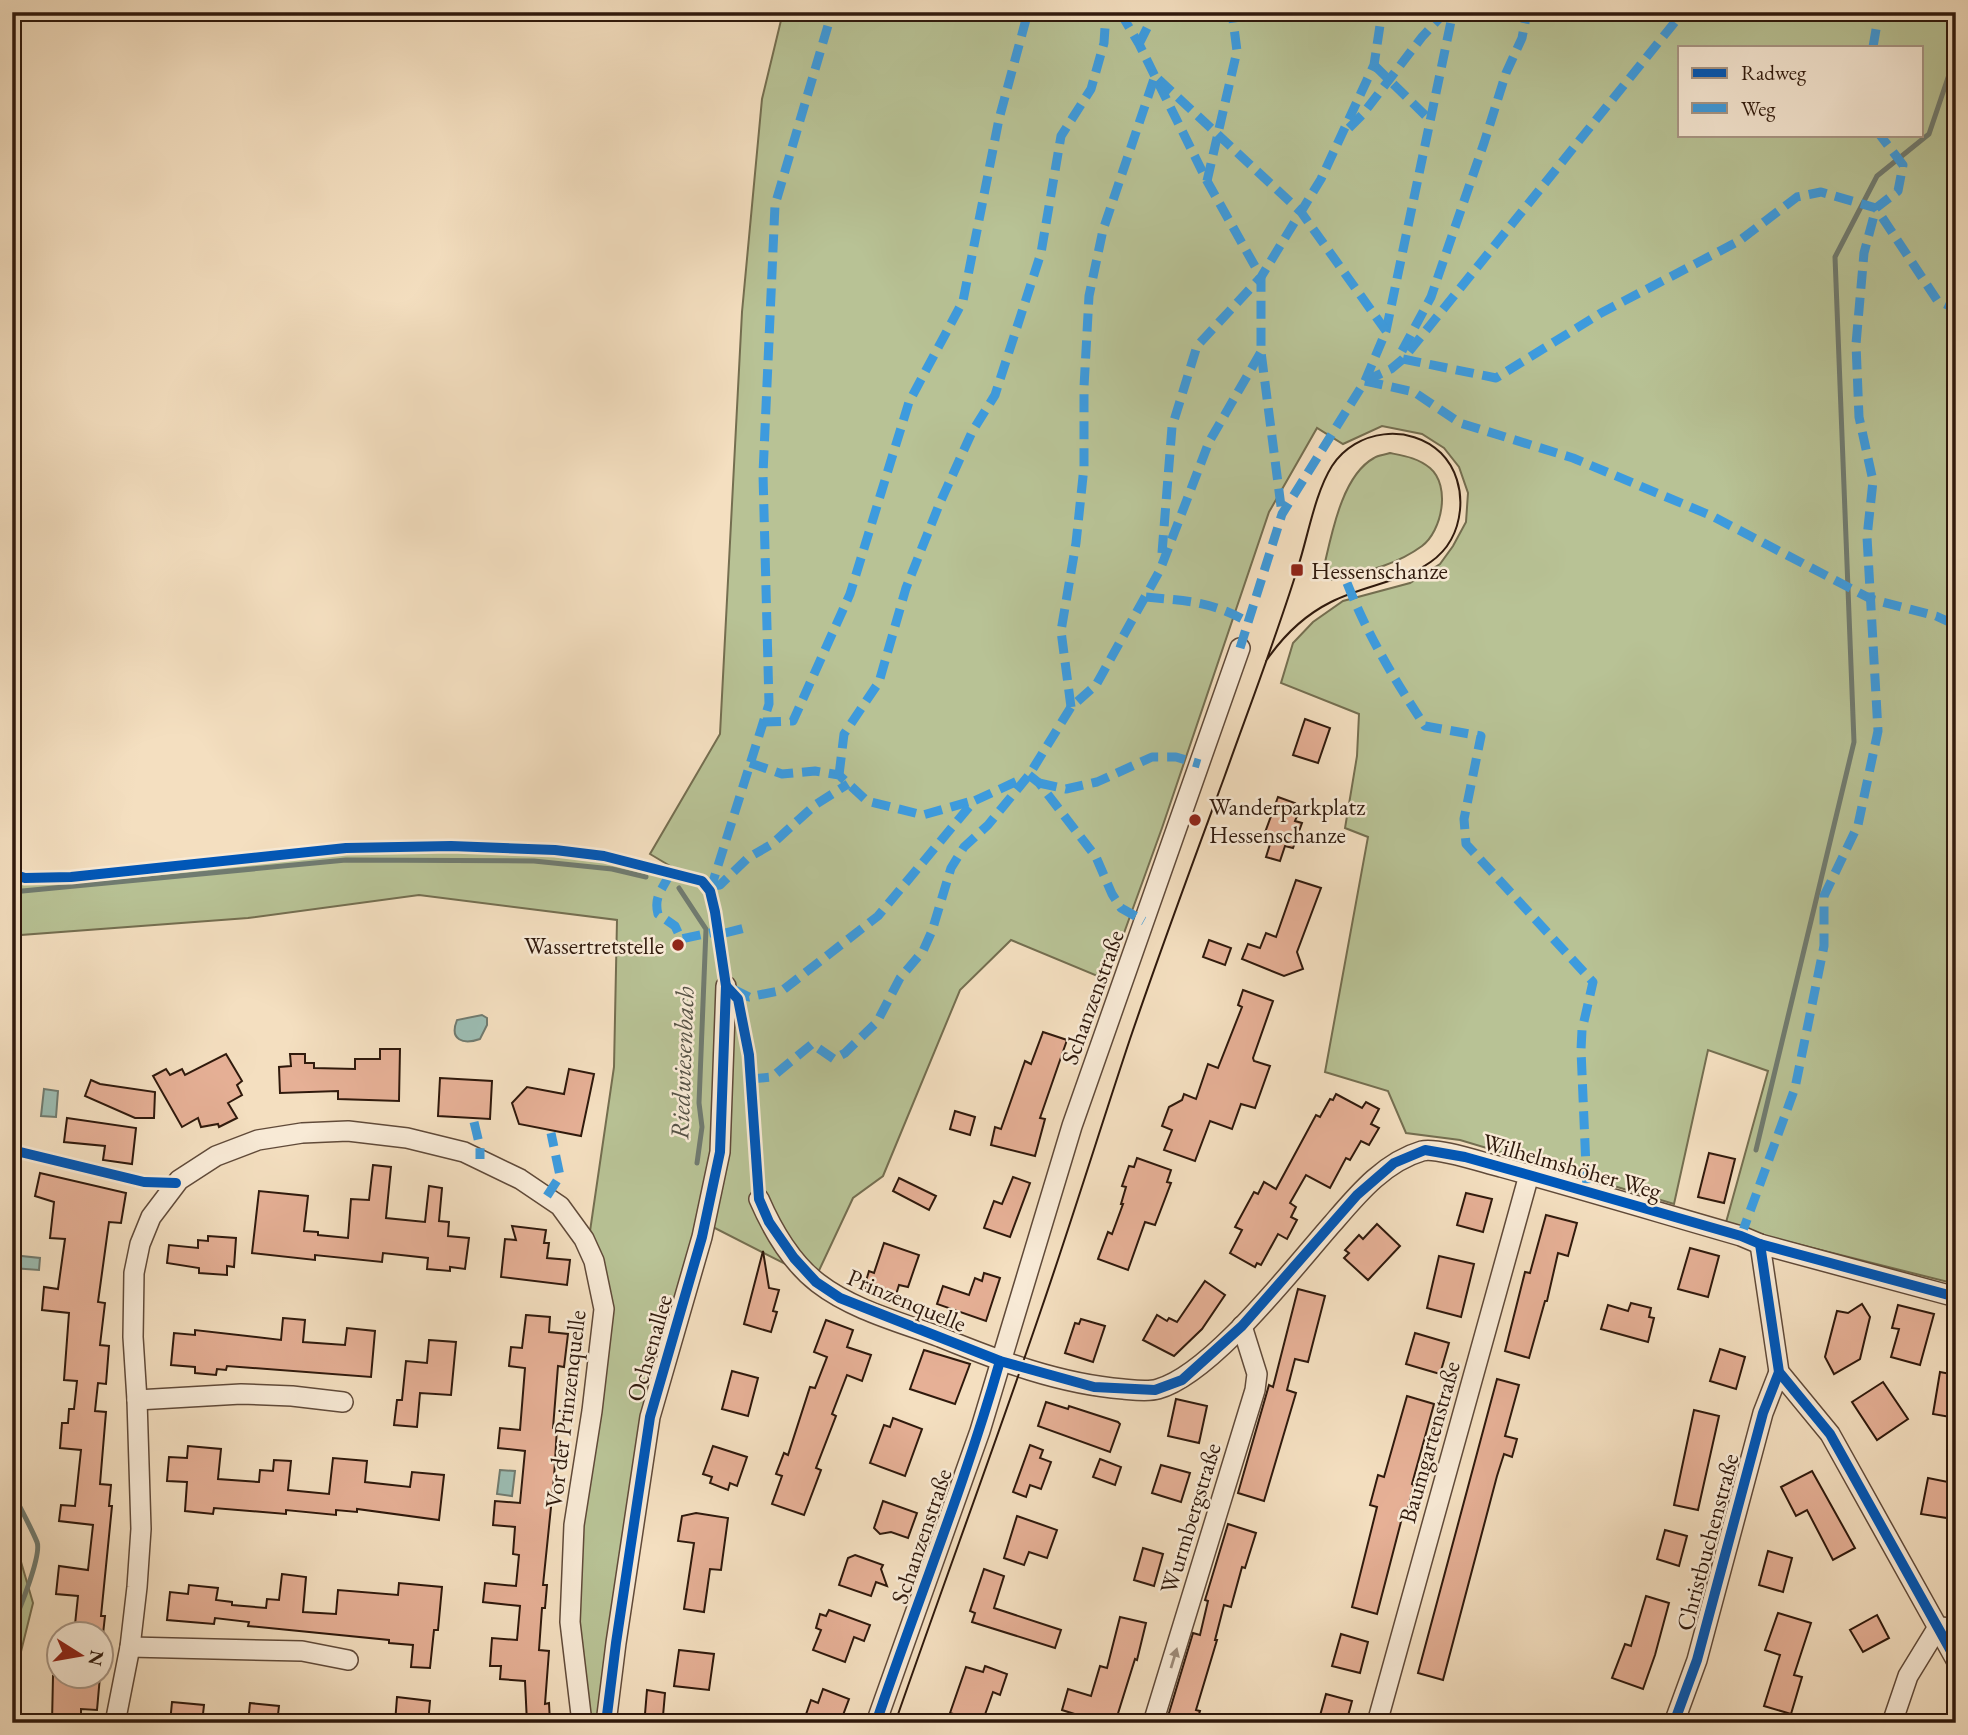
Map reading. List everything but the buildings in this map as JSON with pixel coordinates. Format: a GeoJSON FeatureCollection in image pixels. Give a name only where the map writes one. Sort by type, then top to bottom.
{"type":"FeatureCollection","features":[{"type":"Feature","properties":{"kind":"street","name":"Schanzenstraße"},"geometry":{"type":"LineString","coordinates":[[876,1723],[980,1432],[1072,1126],[1240,648]]}},
{"type":"Feature","properties":{"kind":"street","name":"Ochsenallee"},"geometry":{"type":"LineString","coordinates":[[606,1723],[650,1417],[702,1237],[720,1152],[726,986]]}},
{"type":"Feature","properties":{"kind":"street","name":"Vor der Prinzenquelle"},"geometry":{"type":"LineString","coordinates":[[115,1723],[130,1647],[138,1587],[141,1529],[133,1337],[134,1273],[140,1244],[151,1217],[178,1180],[216,1156],[258,1140],[348,1130],[408,1138],[464,1152],[520,1179],[560,1206],[584,1239],[594,1261],[604,1310],[574,1525],[570,1622],[582,1723]]}},
{"type":"Feature","properties":{"kind":"street","name":"Wilhelmshöher Weg"},"geometry":{"type":"LineString","coordinates":[[1000,1361],[1094,1387],[1155,1390],[1182,1380],[1242,1326],[1357,1195],[1394,1163],[1425,1150],[1465,1157],[1760,1244],[1956,1297]]}},
{"type":"Feature","properties":{"kind":"street","name":"Baumgartenstraße"},"geometry":{"type":"LineString","coordinates":[[1377,1723],[1529,1175]]}},
{"type":"Feature","properties":{"kind":"street","name":"Prinzenquelle"},"geometry":{"type":"LineString","coordinates":[[759,1199],[769,1222],[794,1258],[816,1282],[840,1298],[1000,1361]]}},
{"type":"Feature","properties":{"kind":"street"},"geometry":{"type":"LineString","coordinates":[[1760,1244],[1779,1372],[1830,1434],[1947,1627],[1956,1660]]}},
{"type":"Feature","properties":{"kind":"street","name":"Wurmbergstraße"},"geometry":{"type":"LineString","coordinates":[[1153,1723],[1255,1390],[1256,1374],[1242,1326]]}},
{"type":"Feature","properties":{"kind":"street","name":"Christbuchenstraße"},"geometry":{"type":"LineString","coordinates":[[1674,1723],[1697,1660],[1763,1413],[1779,1372]]}},
{"type":"Feature","properties":{"kind":"street"},"geometry":{"type":"LineString","coordinates":[[137,1400],[241,1394],[343,1402]]}},
{"type":"Feature","properties":{"kind":"street"},"geometry":{"type":"LineString","coordinates":[[1892,1723],[1908,1676],[1947,1627]]}},
{"type":"Feature","properties":{"kind":"street"},"geometry":{"type":"LineString","coordinates":[[130,1647],[302,1651],[348,1660]]}},
{"type":"Feature","properties":{"kind":"green space"},"geometry":{"type":"Polygon","coordinates":[[[783,12],[1956,12],[1956,1284],[1725,1226],[1768,1071],[1708,1050],[1674,1204],[1460,1140],[1406,1133],[1388,1091],[1325,1072],[1368,837],[1345,828],[1357,756],[1359,714],[1281,683],[1293,643],[1313,622],[1343,601],[1410,583],[1440,564],[1466,522],[1468,493],[1459,467],[1444,448],[1422,434],[1382,426],[1343,444],[1317,428],[1269,512],[1162,828],[1107,980],[1011,940],[960,990],[883,1176],[853,1198],[815,1279],[707,1224],[646,1414],[602,1723],[588,1723],[577,1621],[580,1527],[605,1358],[589,1238],[614,1067],[617,920],[419,895],[248,918],[21,935],[12,963],[12,880],[24,883],[71,881],[346,852],[444,849],[603,859],[697,882],[650,854],[720,734],[742,312],[762,99],[783,12]]]}},
{"type":"Feature","properties":{"kind":"green space"},"geometry":{"type":"Polygon","coordinates":[[[1390,453],[1421,462],[1437,476],[1442,497],[1435,530],[1422,546],[1401,559],[1331,580],[1323,571],[1345,493],[1363,467],[1376,457],[1390,453]]]}},
{"type":"Feature","properties":{"kind":"green space"},"geometry":{"type":"Polygon","coordinates":[[[12,1371],[19,1394],[21,1414],[19,1435],[12,1458],[12,1371]]]}},
{"type":"Feature","properties":{"kind":"green space"},"geometry":{"type":"Polygon","coordinates":[[[12,1531],[33,1603],[12,1688],[12,1531]]]}},
{"type":"Feature","properties":{"kind":"water"},"geometry":{"type":"Polygon","coordinates":[[[482,1015],[487,1018],[487,1025],[480,1039],[463,1041],[456,1036],[457,1020],[482,1015]]]}},
{"type":"Feature","properties":{"kind":"water"},"geometry":{"type":"Polygon","coordinates":[[[44,1089],[58,1091],[56,1117],[41,1116],[44,1089]]]}},
{"type":"Feature","properties":{"kind":"water"},"geometry":{"type":"Polygon","coordinates":[[[12,1255],[40,1258],[39,1270],[12,1268],[12,1255]]]}},
{"type":"Feature","properties":{"kind":"water"},"geometry":{"type":"Polygon","coordinates":[[[500,1470],[515,1471],[512,1496],[497,1494],[500,1470]]]}},
{"type":"Feature","properties":{"kind":"waterway"},"geometry":{"type":"LineString","coordinates":[[1756,1150],[1854,742],[1835,257],[1877,176],[1929,134],[1956,54]]}},
{"type":"Feature","properties":{"kind":"waterway","name":"Riedwiesenbach"},"geometry":{"type":"LineString","coordinates":[[12,892],[346,860],[534,861],[612,869],[646,877]]}},
{"type":"Feature","properties":{"kind":"waterway","name":"Riedwiesenbach"},"geometry":{"type":"LineString","coordinates":[[679,888],[706,929],[699,1103],[702,1127],[697,1163]]}},
{"type":"Feature","properties":{"kind":"waterway","name":"Riedwiesenbach"},"geometry":{"type":"LineString","coordinates":[[12,1491],[38,1549],[29,1583],[12,1626]]}},
{"type":"Feature","properties":{"kind":"tram line"},"geometry":{"type":"LineString","coordinates":[[895,1723],[1041,1310],[1141,1006],[1281,620],[1326,477],[1342,454],[1355,444],[1384,434],[1414,437],[1441,453],[1454,472],[1460,502],[1454,533],[1444,550],[1411,573],[1350,594],[1311,614],[1294,627],[1279,643],[1266,661]]}},
{"type":"Feature","properties":{"kind":"marked path"},"geometry":{"type":"LineString","coordinates":[[710,891],[769,704],[763,474],[775,205],[832,12]]}},
{"type":"Feature","properties":{"kind":"marked path"},"geometry":{"type":"LineString","coordinates":[[763,722],[793,721],[850,594],[909,402],[963,301],[999,119],[1028,12]]}},
{"type":"Feature","properties":{"kind":"marked path"},"geometry":{"type":"LineString","coordinates":[[839,775],[844,734],[879,682],[906,588],[939,505],[972,432],[995,395],[1041,253],[1061,136],[1091,89],[1104,43],[1106,12]]}},
{"type":"Feature","properties":{"kind":"marked path"},"geometry":{"type":"LineString","coordinates":[[1120,12],[1139,44],[1207,181],[1261,277],[1261,352],[1282,514]]}},
{"type":"Feature","properties":{"kind":"marked path"},"geometry":{"type":"LineString","coordinates":[[1139,44],[1155,12]]}},
{"type":"Feature","properties":{"kind":"marked path"},"geometry":{"type":"LineString","coordinates":[[1207,181],[1237,51],[1232,12]]}},
{"type":"Feature","properties":{"kind":"marked path"},"geometry":{"type":"LineString","coordinates":[[1162,553],[1172,427],[1197,346],[1261,277],[1321,179],[1374,65],[1382,12]]}},
{"type":"Feature","properties":{"kind":"marked path"},"geometry":{"type":"LineString","coordinates":[[1349,128],[1445,12]]}},
{"type":"Feature","properties":{"kind":"marked path"},"geometry":{"type":"LineString","coordinates":[[1240,648],[1282,514],[1365,381],[1386,331],[1453,12]]}},
{"type":"Feature","properties":{"kind":"marked path"},"geometry":{"type":"LineString","coordinates":[[1402,351],[1431,297],[1506,73],[1522,38],[1527,12]]}},
{"type":"Feature","properties":{"kind":"marked path"},"geometry":{"type":"LineString","coordinates":[[1365,381],[1391,369],[1403,359],[1683,12]]}},
{"type":"Feature","properties":{"kind":"marked path"},"geometry":{"type":"LineString","coordinates":[[1873,46],[1879,12]]}},
{"type":"Feature","properties":{"kind":"marked path"},"geometry":{"type":"LineString","coordinates":[[1374,65],[1431,121]]}},
{"type":"Feature","properties":{"kind":"marked path"},"geometry":{"type":"LineString","coordinates":[[1071,707],[1061,631],[1076,543],[1084,467],[1084,387],[1089,296],[1103,230],[1155,76],[1301,212],[1386,331]]}},
{"type":"Feature","properties":{"kind":"marked path"},"geometry":{"type":"LineString","coordinates":[[1741,1236],[1795,1088],[1824,946],[1824,896],[1858,825],[1878,731],[1867,537],[1873,481],[1859,417],[1856,344],[1864,253],[1876,208],[1898,191],[1903,165],[1881,136]]}},
{"type":"Feature","properties":{"kind":"marked path"},"geometry":{"type":"LineString","coordinates":[[1403,359],[1496,378],[1601,313],[1739,241],[1797,197],[1821,192],[1876,208],[1937,300],[1956,309]]}},
{"type":"Feature","properties":{"kind":"marked path"},"geometry":{"type":"LineString","coordinates":[[751,1079],[772,1077],[812,1044],[834,1059],[845,1053],[877,1022],[900,978],[923,951],[932,931],[951,868],[964,847],[988,825],[1029,775],[1071,707],[1096,685],[1160,570],[1209,442],[1261,352]]}},
{"type":"Feature","properties":{"kind":"marked path"},"geometry":{"type":"LineString","coordinates":[[1365,381],[1414,392],[1460,423],[1573,458],[1712,516],[1871,599],[1936,616],[1956,625]]}},
{"type":"Feature","properties":{"kind":"marked path"},"geometry":{"type":"LineString","coordinates":[[1347,583],[1382,657],[1425,726],[1481,736],[1464,819],[1466,844],[1593,982],[1582,1030],[1581,1050],[1587,1191]]}},
{"type":"Feature","properties":{"kind":"marked path"},"geometry":{"type":"LineString","coordinates":[[1146,597],[1210,606],[1248,622]]}},
{"type":"Feature","properties":{"kind":"marked path"},"geometry":{"type":"LineString","coordinates":[[1039,783],[1066,789],[1097,782],[1152,757],[1176,757],[1200,764]]}},
{"type":"Feature","properties":{"kind":"marked path"},"geometry":{"type":"LineString","coordinates":[[750,763],[782,774],[815,771],[839,775],[867,801],[923,815],[972,801]]}},
{"type":"Feature","properties":{"kind":"marked path"},"geometry":{"type":"LineString","coordinates":[[1029,775],[1039,783],[1096,857],[1121,908],[1144,921]]}},
{"type":"Feature","properties":{"kind":"marked path"},"geometry":{"type":"LineString","coordinates":[[733,989],[749,997],[783,990],[878,916],[974,801],[1024,778]]}},
{"type":"Feature","properties":{"kind":"marked path"},"geometry":{"type":"LineString","coordinates":[[712,886],[720,885],[748,858],[772,844],[815,805],[848,784]]}},
{"type":"Feature","properties":{"kind":"marked path"},"geometry":{"type":"LineString","coordinates":[[670,873],[658,897],[658,914],[675,926],[681,939],[719,931]]}},
{"type":"Feature","properties":{"kind":"marked path"},"geometry":{"type":"LineString","coordinates":[[725,933],[749,927]]}},
{"type":"Feature","properties":{"kind":"marked path"},"geometry":{"type":"LineString","coordinates":[[474,1122],[480,1159]]}},
{"type":"Feature","properties":{"kind":"marked path"},"geometry":{"type":"LineString","coordinates":[[547,1196],[560,1176],[551,1133]]}},
{"type":"Feature","properties":{"kind":"cycle path"},"geometry":{"type":"LineString","coordinates":[[12,874],[25,878],[71,877],[346,848],[451,846],[555,850],[604,856],[702,881],[710,891],[726,986],[720,1152],[702,1237],[650,1417],[606,1723]]}},
{"type":"Feature","properties":{"kind":"cycle path"},"geometry":{"type":"LineString","coordinates":[[726,986],[738,999],[749,1055],[759,1199],[769,1222],[794,1258],[816,1282],[840,1298],[1000,1361],[1094,1387],[1155,1390],[1182,1380],[1242,1326],[1357,1195],[1394,1163],[1425,1150],[1465,1157],[1741,1236],[1760,1244],[1956,1297]]}},
{"type":"Feature","properties":{"kind":"cycle path"},"geometry":{"type":"LineString","coordinates":[[12,1150],[144,1182],[176,1183]]}},
{"type":"Feature","properties":{"kind":"cycle path"},"geometry":{"type":"LineString","coordinates":[[1760,1244],[1779,1372],[1830,1434],[1956,1660]]}},
{"type":"Feature","properties":{"kind":"cycle path"},"geometry":{"type":"LineString","coordinates":[[876,1723],[956,1498],[1000,1361]]}},
{"type":"Feature","properties":{"kind":"cycle path"},"geometry":{"type":"LineString","coordinates":[[1674,1723],[1697,1660],[1763,1413],[1779,1372]]}},
{"type":"Feature","properties":{"kind":"place","name":"Hessenschanze"},"geometry":{"type":"Point","coordinates":[1297,570]}},
{"type":"Feature","properties":{"kind":"place","name":"Wanderparkplatz Hessenschanze"},"geometry":{"type":"Point","coordinates":[1195,820]}},
{"type":"Feature","properties":{"kind":"place","name":"Wassertretstelle"},"geometry":{"type":"Point","coordinates":[678,945]}}]}
